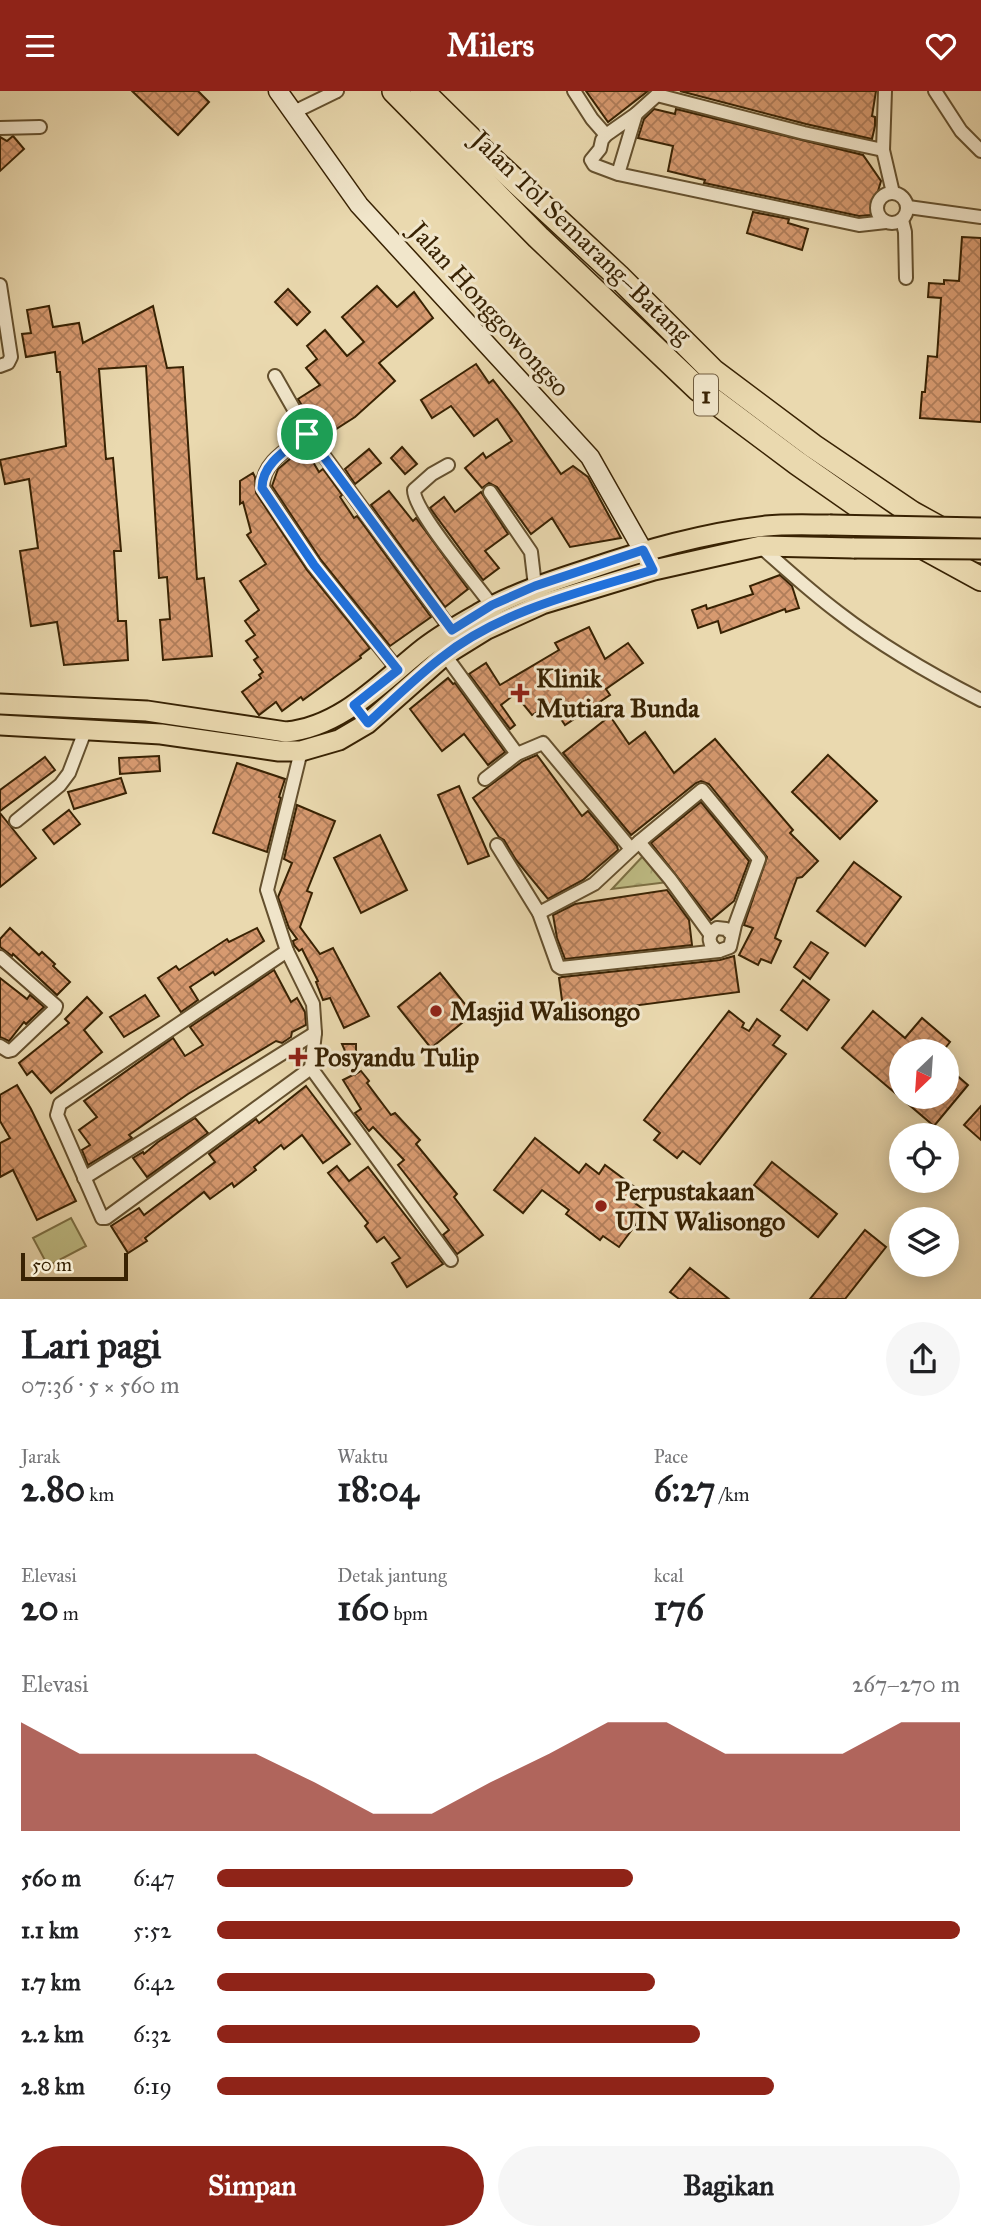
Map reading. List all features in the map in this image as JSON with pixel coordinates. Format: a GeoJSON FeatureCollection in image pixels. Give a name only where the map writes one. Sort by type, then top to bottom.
{"type":"FeatureCollection","features":[{"type":"Feature","properties":{"kind":"highway","name":"Jalan Tol Semarang–Batang"},"geometry":{"type":"LineString","coordinates":[[394,91],[618,276],[713,370],[813,446],[912,513],[981,550]]}},
{"type":"Feature","properties":{"kind":"highway","name":"Jalan Tol Semarang–Batang"},"geometry":{"type":"LineString","coordinates":[[422,91],[474,157],[599,297],[698,389],[897,533],[981,579]]}},
{"type":"Feature","properties":{"kind":"main road"},"geometry":{"type":"LineString","coordinates":[[0,704],[147,711],[286,732],[317,726],[347,710],[426,646],[457,637],[498,613],[535,586],[643,550],[769,525],[981,528]]}},
{"type":"Feature","properties":{"kind":"main road"},"geometry":{"type":"LineString","coordinates":[[498,613],[542,604],[653,570],[761,546],[981,550]]}},
{"type":"Feature","properties":{"kind":"main road"},"geometry":{"type":"LineString","coordinates":[[0,725],[161,734],[279,751],[301,751],[339,740],[362,727],[445,655],[457,637]]}},
{"type":"Feature","properties":{"kind":"main road"},"geometry":{"type":"LineString","coordinates":[[39,707],[41,729]]}},
{"type":"Feature","properties":{"kind":"main road"},"geometry":{"type":"LineString","coordinates":[[347,710],[362,727]]}},
{"type":"Feature","properties":{"kind":"street","name":"Jalan Honggowongso"},"geometry":{"type":"LineString","coordinates":[[278,91],[359,205],[590,457],[653,570]]}},
{"type":"Feature","properties":{"kind":"street"},"geometry":{"type":"LineString","coordinates":[[294,112],[337,91]]}},
{"type":"Feature","properties":{"kind":"street"},"geometry":{"type":"LineString","coordinates":[[574,91],[606,135]]}},
{"type":"Feature","properties":{"kind":"street"},"geometry":{"type":"LineString","coordinates":[[885,91],[883,150],[892,193]]}},
{"type":"Feature","properties":{"kind":"street"},"geometry":{"type":"LineString","coordinates":[[935,91],[961,131],[981,151]]}},
{"type":"Feature","properties":{"kind":"street"},"geometry":{"type":"LineString","coordinates":[[883,150],[792,130],[659,93],[636,114],[606,135],[591,160],[592,163],[618,174],[859,225],[902,220]]}},
{"type":"Feature","properties":{"kind":"street"},"geometry":{"type":"LineString","coordinates":[[618,174],[636,114]]}},
{"type":"Feature","properties":{"kind":"street"},"geometry":{"type":"LineString","coordinates":[[0,128],[40,127]]}},
{"type":"Feature","properties":{"kind":"street"},"geometry":{"type":"LineString","coordinates":[[886,222],[878,215],[877,204],[883,195],[901,195],[908,207]]}},
{"type":"Feature","properties":{"kind":"street"},"geometry":{"type":"LineString","coordinates":[[908,207],[981,217]]}},
{"type":"Feature","properties":{"kind":"street"},"geometry":{"type":"LineString","coordinates":[[906,278],[905,232],[902,220],[908,207]]}},
{"type":"Feature","properties":{"kind":"street"},"geometry":{"type":"LineString","coordinates":[[0,285],[11,357],[8,363],[0,366]]}},
{"type":"Feature","properties":{"kind":"street"},"geometry":{"type":"LineString","coordinates":[[275,376],[307,434],[457,637]]}},
{"type":"Feature","properties":{"kind":"street"},"geometry":{"type":"LineString","coordinates":[[307,434],[270,464],[263,475],[262,488],[314,565],[398,670]]}},
{"type":"Feature","properties":{"kind":"street"},"geometry":{"type":"LineString","coordinates":[[448,465],[418,485],[414,490],[415,498],[435,530],[498,613]]}},
{"type":"Feature","properties":{"kind":"street"},"geometry":{"type":"LineString","coordinates":[[490,492],[531,552],[535,586]]}},
{"type":"Feature","properties":{"kind":"street"},"geometry":{"type":"LineString","coordinates":[[761,546],[818,597],[856,626],[906,659],[981,700]]}},
{"type":"Feature","properties":{"kind":"street"},"geometry":{"type":"LineString","coordinates":[[445,655],[517,754]]}},
{"type":"Feature","properties":{"kind":"street"},"geometry":{"type":"LineString","coordinates":[[16,821],[60,785],[69,773],[85,731]]}},
{"type":"Feature","properties":{"kind":"street"},"geometry":{"type":"LineString","coordinates":[[485,779],[517,754],[540,742],[547,744],[597,810],[670,879],[710,935],[711,945],[719,951]]}},
{"type":"Feature","properties":{"kind":"street"},"geometry":{"type":"LineString","coordinates":[[301,751],[267,890],[287,951],[313,1004],[315,1033],[311,1068],[451,1260]]}},
{"type":"Feature","properties":{"kind":"street"},"geometry":{"type":"LineString","coordinates":[[497,845],[539,913],[558,966],[563,969],[719,951],[730,947],[759,859],[703,790],[700,790],[594,884],[539,913]]}},
{"type":"Feature","properties":{"kind":"street"},"geometry":{"type":"LineString","coordinates":[[710,935],[722,927],[732,935]]}},
{"type":"Feature","properties":{"kind":"street"},"geometry":{"type":"LineString","coordinates":[[287,951],[61,1104],[57,1115],[102,1217],[106,1218],[311,1068]]}},
{"type":"Feature","properties":{"kind":"street"},"geometry":{"type":"LineString","coordinates":[[0,957],[55,1003],[55,1009],[12,1050],[0,1046]]}},
{"type":"Feature","properties":{"kind":"street"},"geometry":{"type":"LineString","coordinates":[[84,1178],[315,1033]]}},
{"type":"Feature","properties":{"kind":"green space"},"geometry":{"type":"Polygon","coordinates":[[[643,856],[668,882],[612,889],[643,856]]]}},
{"type":"Feature","properties":{"kind":"green space"},"geometry":{"type":"Polygon","coordinates":[[[71,1218],[86,1246],[48,1266],[33,1238],[71,1218]]]}},
{"type":"Feature","properties":{"kind":"building"},"geometry":{"type":"Polygon","coordinates":[[[132,91],[198,91],[209,102],[178,135],[132,91]]]}},
{"type":"Feature","properties":{"kind":"building"},"geometry":{"type":"Polygon","coordinates":[[[586,91],[648,91],[608,122],[586,91]]]}},
{"type":"Feature","properties":{"kind":"building"},"geometry":{"type":"Polygon","coordinates":[[[680,91],[876,91],[872,116],[875,117],[875,126],[872,139],[680,91]]]}},
{"type":"Feature","properties":{"kind":"building"},"geometry":{"type":"Polygon","coordinates":[[[654,109],[675,114],[676,109],[863,155],[881,181],[871,215],[859,216],[704,183],[705,180],[668,171],[673,146],[638,138],[644,119],[654,109]]]}},
{"type":"Feature","properties":{"kind":"building"},"geometry":{"type":"Polygon","coordinates":[[[13,136],[24,149],[0,171],[0,137],[7,141],[13,136]]]}},
{"type":"Feature","properties":{"kind":"building"},"geometry":{"type":"Polygon","coordinates":[[[753,212],[789,219],[788,223],[808,229],[802,250],[747,233],[753,212]]]}},
{"type":"Feature","properties":{"kind":"building"},"geometry":{"type":"Polygon","coordinates":[[[962,237],[981,238],[981,422],[920,418],[928,356],[937,357],[941,298],[928,297],[929,283],[959,281],[962,237]]]}},
{"type":"Feature","properties":{"kind":"building"},"geometry":{"type":"Polygon","coordinates":[[[377,286],[397,307],[414,292],[433,318],[379,363],[395,381],[355,417],[322,438],[298,399],[320,385],[306,368],[317,359],[307,346],[325,330],[347,356],[364,342],[342,317],[377,286]]]}},
{"type":"Feature","properties":{"kind":"building"},"geometry":{"type":"Polygon","coordinates":[[[288,289],[310,312],[297,325],[275,302],[288,289]]]}},
{"type":"Feature","properties":{"kind":"building"},"geometry":{"type":"Polygon","coordinates":[[[49,306],[53,327],[79,323],[83,343],[153,306],[167,368],[183,367],[197,579],[204,578],[212,656],[163,660],[160,620],[170,619],[167,577],[159,578],[146,366],[99,369],[106,459],[113,458],[121,551],[114,551],[118,621],[126,621],[128,660],[64,665],[57,622],[31,626],[20,551],[38,548],[29,479],[5,484],[0,460],[66,446],[60,372],[57,372],[55,352],[26,357],[22,334],[31,333],[27,310],[49,306]]]}},
{"type":"Feature","properties":{"kind":"building"},"geometry":{"type":"Polygon","coordinates":[[[476,364],[489,383],[493,380],[518,412],[561,474],[573,466],[588,477],[621,538],[570,547],[552,518],[531,534],[497,487],[489,483],[482,488],[465,468],[483,453],[486,458],[512,441],[497,419],[474,436],[451,406],[432,418],[421,400],[476,364]]]}},
{"type":"Feature","properties":{"kind":"building"},"geometry":{"type":"Polygon","coordinates":[[[304,447],[319,472],[323,469],[342,495],[340,497],[354,518],[357,516],[431,617],[390,646],[321,560],[272,486],[278,469],[304,447]]]}},
{"type":"Feature","properties":{"kind":"building"},"geometry":{"type":"Polygon","coordinates":[[[402,447],[417,464],[405,474],[391,458],[402,447]]]}},
{"type":"Feature","properties":{"kind":"building"},"geometry":{"type":"Polygon","coordinates":[[[369,449],[381,463],[355,484],[345,469],[369,449]]]}},
{"type":"Feature","properties":{"kind":"building"},"geometry":{"type":"Polygon","coordinates":[[[253,473],[256,493],[307,570],[370,648],[361,658],[303,700],[301,697],[282,711],[276,702],[259,715],[242,692],[261,678],[259,675],[263,672],[254,660],[258,657],[246,641],[255,635],[245,621],[259,610],[240,581],[266,564],[247,535],[251,532],[243,502],[240,504],[240,481],[253,473]]]}},
{"type":"Feature","properties":{"kind":"building"},"geometry":{"type":"Polygon","coordinates":[[[389,491],[413,521],[416,518],[468,589],[445,607],[371,505],[389,491]]]}},
{"type":"Feature","properties":{"kind":"building"},"geometry":{"type":"Polygon","coordinates":[[[481,492],[508,534],[485,551],[499,568],[483,580],[430,508],[444,497],[455,512],[481,492]]]}},
{"type":"Feature","properties":{"kind":"building"},"geometry":{"type":"Polygon","coordinates":[[[780,575],[792,586],[799,608],[786,612],[785,609],[721,633],[718,621],[698,628],[692,610],[706,605],[707,609],[753,594],[750,586],[780,575]]]}},
{"type":"Feature","properties":{"kind":"building"},"geometry":{"type":"Polygon","coordinates":[[[589,627],[605,659],[628,643],[643,663],[606,689],[610,695],[565,725],[551,704],[532,715],[515,694],[501,705],[515,725],[510,729],[469,674],[486,663],[500,685],[559,650],[555,643],[589,627]]]}},
{"type":"Feature","properties":{"kind":"building"},"geometry":{"type":"Polygon","coordinates":[[[448,678],[455,683],[505,752],[488,765],[464,734],[442,751],[410,709],[448,678]]]}},
{"type":"Feature","properties":{"kind":"building"},"geometry":{"type":"Polygon","coordinates":[[[610,716],[629,744],[645,732],[674,773],[715,739],[793,830],[790,833],[818,861],[802,877],[797,878],[775,938],[781,941],[771,963],[761,959],[758,965],[739,955],[753,928],[744,925],[767,857],[709,784],[701,781],[696,783],[631,835],[563,753],[610,716]]]}},
{"type":"Feature","properties":{"kind":"building"},"geometry":{"type":"Polygon","coordinates":[[[537,755],[582,816],[588,811],[618,850],[583,880],[548,899],[516,860],[473,798],[523,761],[537,755]]]}},
{"type":"Feature","properties":{"kind":"building"},"geometry":{"type":"Polygon","coordinates":[[[828,755],[877,801],[840,839],[792,792],[828,755]]]}},
{"type":"Feature","properties":{"kind":"building"},"geometry":{"type":"Polygon","coordinates":[[[159,756],[160,771],[120,774],[119,758],[159,756]]]}},
{"type":"Feature","properties":{"kind":"building"},"geometry":{"type":"Polygon","coordinates":[[[45,757],[55,770],[0,811],[0,790],[45,757]]]}},
{"type":"Feature","properties":{"kind":"building"},"geometry":{"type":"Polygon","coordinates":[[[237,763],[285,779],[267,852],[213,833],[237,763]]]}},
{"type":"Feature","properties":{"kind":"building"},"geometry":{"type":"Polygon","coordinates":[[[121,778],[126,793],[74,809],[68,792],[121,778]]]}},
{"type":"Feature","properties":{"kind":"building"},"geometry":{"type":"Polygon","coordinates":[[[459,786],[489,856],[468,864],[438,795],[459,786]]]}},
{"type":"Feature","properties":{"kind":"building"},"geometry":{"type":"Polygon","coordinates":[[[701,802],[749,861],[734,901],[711,920],[651,843],[701,802]]]}},
{"type":"Feature","properties":{"kind":"building"},"geometry":{"type":"Polygon","coordinates":[[[297,805],[335,821],[307,891],[312,893],[300,927],[320,954],[333,948],[369,1016],[344,1028],[330,998],[323,1000],[316,982],[318,981],[302,949],[299,951],[294,945],[293,941],[297,939],[289,928],[278,897],[292,863],[284,859],[297,805]]]}},
{"type":"Feature","properties":{"kind":"building"},"geometry":{"type":"Polygon","coordinates":[[[69,810],[80,824],[54,844],[43,830],[69,810]]]}},
{"type":"Feature","properties":{"kind":"building"},"geometry":{"type":"Polygon","coordinates":[[[0,813],[36,858],[0,887],[0,813]]]}},
{"type":"Feature","properties":{"kind":"building"},"geometry":{"type":"Polygon","coordinates":[[[380,835],[407,890],[361,913],[334,858],[380,835]]]}},
{"type":"Feature","properties":{"kind":"building"},"geometry":{"type":"Polygon","coordinates":[[[854,862],[901,897],[865,946],[817,911],[854,862]]]}},
{"type":"Feature","properties":{"kind":"building"},"geometry":{"type":"Polygon","coordinates":[[[667,890],[689,920],[692,945],[565,959],[557,938],[553,915],[575,904],[667,890]]]}},
{"type":"Feature","properties":{"kind":"building"},"geometry":{"type":"Polygon","coordinates":[[[10,928],[39,955],[42,952],[70,982],[57,995],[13,954],[12,956],[0,947],[0,939],[10,928]]]}},
{"type":"Feature","properties":{"kind":"building"},"geometry":{"type":"Polygon","coordinates":[[[257,928],[264,941],[215,975],[213,972],[190,987],[198,1000],[181,1012],[158,978],[176,966],[179,970],[227,939],[229,942],[257,928]]]}},
{"type":"Feature","properties":{"kind":"building"},"geometry":{"type":"Polygon","coordinates":[[[811,942],[828,953],[810,979],[794,967],[811,942]]]}},
{"type":"Feature","properties":{"kind":"building"},"geometry":{"type":"Polygon","coordinates":[[[734,956],[739,992],[564,1015],[559,978],[720,960],[734,956]]]}},
{"type":"Feature","properties":{"kind":"building"},"geometry":{"type":"Polygon","coordinates":[[[274,970],[291,1002],[297,998],[305,1012],[306,1025],[292,1032],[291,1037],[282,1043],[276,1041],[188,1094],[129,1135],[132,1138],[88,1165],[82,1150],[90,1145],[79,1130],[97,1117],[84,1101],[173,1038],[185,1056],[203,1045],[190,1027],[274,970]]]}},
{"type":"Feature","properties":{"kind":"building","name":"Masjid Walisongo"},"geometry":{"type":"Polygon","coordinates":[[[440,973],[473,1014],[431,1048],[398,1007],[440,973]]]}},
{"type":"Feature","properties":{"kind":"building"},"geometry":{"type":"Polygon","coordinates":[[[0,978],[27,999],[30,995],[44,1007],[26,1024],[24,1022],[9,1041],[0,1037],[0,978]]]}},
{"type":"Feature","properties":{"kind":"building"},"geometry":{"type":"Polygon","coordinates":[[[803,980],[829,1000],[807,1030],[781,1010],[803,980]]]}},
{"type":"Feature","properties":{"kind":"building"},"geometry":{"type":"Polygon","coordinates":[[[145,995],[159,1016],[124,1037],[110,1017],[145,995]]]}},
{"type":"Feature","properties":{"kind":"building"},"geometry":{"type":"Polygon","coordinates":[[[87,997],[102,1013],[84,1030],[102,1052],[51,1093],[32,1071],[27,1075],[19,1063],[69,1023],[65,1019],[87,997]]]}},
{"type":"Feature","properties":{"kind":"building"},"geometry":{"type":"Polygon","coordinates":[[[729,1011],[744,1023],[742,1027],[749,1031],[757,1019],[780,1036],[773,1045],[786,1054],[700,1164],[683,1151],[677,1158],[654,1140],[660,1133],[644,1120],[729,1011]]]}},
{"type":"Feature","properties":{"kind":"building"},"geometry":{"type":"Polygon","coordinates":[[[873,1011],[905,1038],[922,1018],[946,1039],[889,1039],[889,1088],[842,1048],[873,1011]]]}},
{"type":"Feature","properties":{"kind":"building"},"geometry":{"type":"Polygon","coordinates":[[[342,1044],[356,1044],[356,1074],[361,1071],[391,1115],[395,1113],[420,1140],[416,1144],[457,1194],[454,1197],[483,1235],[457,1254],[443,1235],[449,1230],[398,1165],[404,1160],[373,1127],[369,1131],[355,1113],[361,1109],[343,1080],[355,1074],[342,1044]]]}},
{"type":"Feature","properties":{"kind":"building"},"geometry":{"type":"Polygon","coordinates":[[[959,1077],[968,1085],[959,1096],[959,1077]]]}},
{"type":"Feature","properties":{"kind":"building"},"geometry":{"type":"Polygon","coordinates":[[[17,1085],[76,1201],[37,1220],[13,1170],[0,1177],[0,1143],[10,1138],[0,1121],[0,1095],[17,1085]]]}},
{"type":"Feature","properties":{"kind":"building"},"geometry":{"type":"Polygon","coordinates":[[[306,1086],[350,1144],[323,1163],[302,1135],[284,1149],[281,1145],[234,1187],[232,1183],[210,1199],[204,1192],[145,1238],[147,1241],[128,1253],[111,1226],[139,1208],[144,1215],[215,1162],[209,1154],[256,1119],[259,1123],[306,1086]]]}},
{"type":"Feature","properties":{"kind":"building"},"geometry":{"type":"Polygon","coordinates":[[[981,1106],[981,1140],[964,1125],[981,1106]]]}},
{"type":"Feature","properties":{"kind":"building"},"geometry":{"type":"Polygon","coordinates":[[[914,1109],[948,1109],[936,1123],[930,1123],[914,1109]]]}},
{"type":"Feature","properties":{"kind":"building"},"geometry":{"type":"Polygon","coordinates":[[[195,1118],[208,1133],[147,1177],[133,1158],[143,1152],[144,1154],[195,1118]]]}},
{"type":"Feature","properties":{"kind":"building"},"geometry":{"type":"Polygon","coordinates":[[[535,1138],[579,1173],[586,1164],[599,1174],[605,1165],[640,1191],[632,1201],[646,1211],[619,1247],[603,1236],[600,1240],[566,1214],[569,1210],[542,1190],[523,1213],[494,1190],[535,1138]]]}},
{"type":"Feature","properties":{"kind":"building"},"geometry":{"type":"Polygon","coordinates":[[[772,1162],[837,1214],[818,1237],[754,1185],[772,1162]]]}},
{"type":"Feature","properties":{"kind":"building"},"geometry":{"type":"Polygon","coordinates":[[[337,1166],[349,1181],[368,1167],[443,1264],[407,1287],[392,1263],[400,1258],[384,1237],[377,1242],[365,1226],[368,1223],[328,1173],[337,1166]]]}},
{"type":"Feature","properties":{"kind":"building"},"geometry":{"type":"Polygon","coordinates":[[[865,1230],[886,1247],[845,1299],[810,1299],[865,1230]]]}},
{"type":"Feature","properties":{"kind":"building"},"geometry":{"type":"Polygon","coordinates":[[[690,1268],[729,1299],[679,1299],[670,1292],[690,1268]]]}},
{"type":"Feature","properties":{"kind":"place","name":"Klinik Mutiara Bunda"},"geometry":{"type":"Point","coordinates":[520,693]}},
{"type":"Feature","properties":{"kind":"place","name":"Masjid Walisongo"},"geometry":{"type":"Point","coordinates":[436,1011]}},
{"type":"Feature","properties":{"kind":"place","name":"Posyandu Tulip"},"geometry":{"type":"Point","coordinates":[298,1057]}},
{"type":"Feature","properties":{"kind":"place","name":"Perpustakaan UIN Walisongo"},"geometry":{"type":"Point","coordinates":[601,1206]}},
{"type":"Feature","properties":{"kind":"route"},"geometry":{"type":"LineString","coordinates":[[307,434],[452,630],[492,605],[535,586],[643,550],[653,570],[542,604],[487,629],[441,658],[368,723],[354,705],[398,670],[314,565],[262,488],[263,475],[270,464],[307,434]]}}]}
